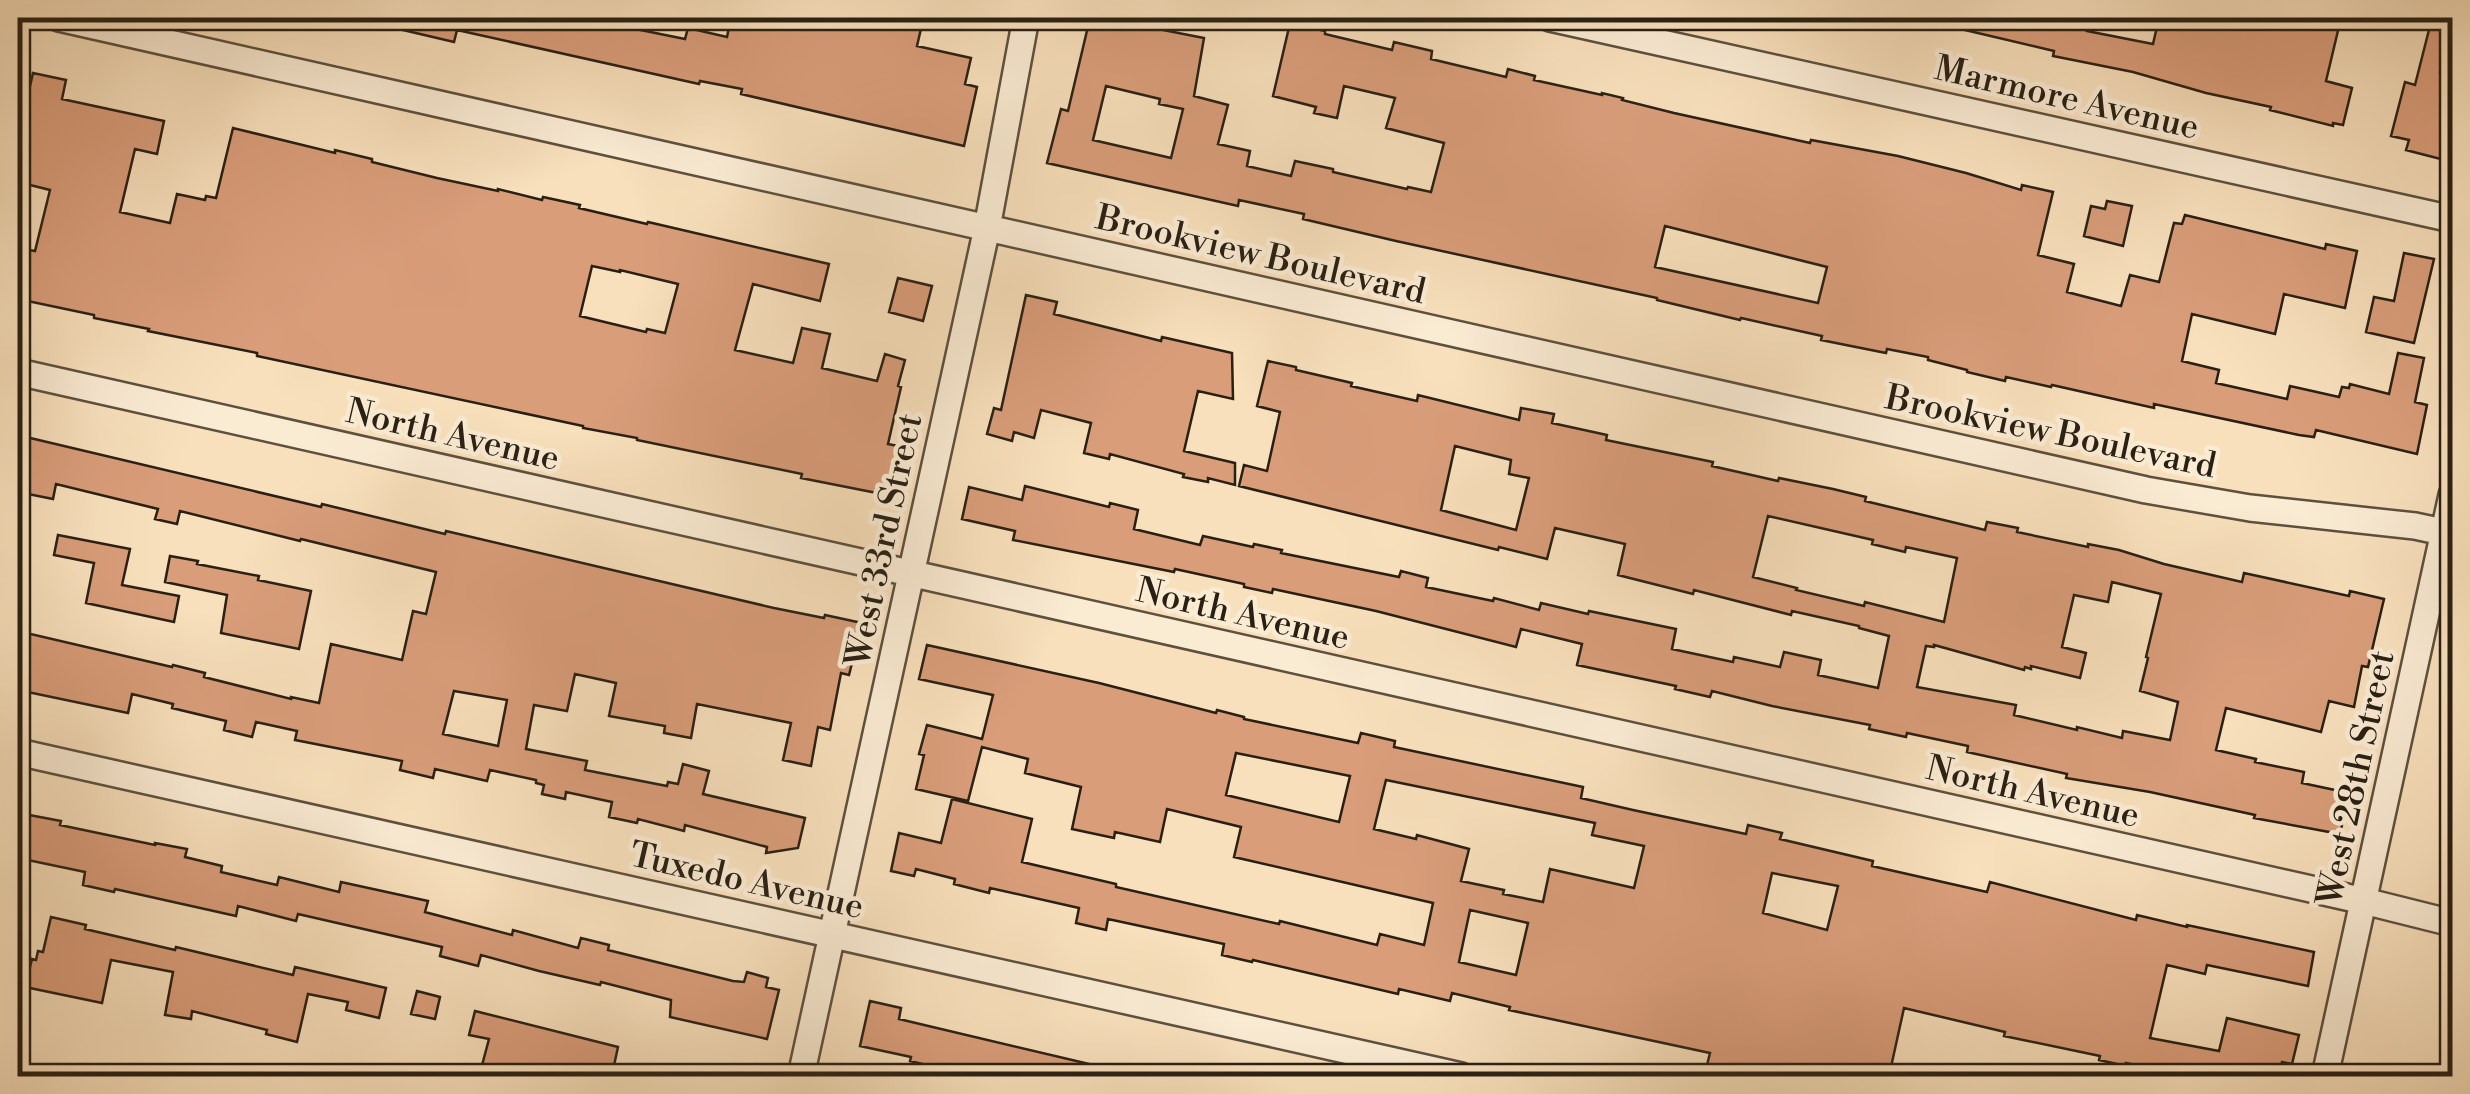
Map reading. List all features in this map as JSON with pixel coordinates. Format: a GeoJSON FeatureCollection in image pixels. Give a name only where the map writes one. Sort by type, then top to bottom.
{"type":"FeatureCollection","features":[{"type":"Feature","properties":{"kind":"street","name":"Brookview Boulevard"},"geometry":{"type":"LineString","coordinates":[[59,18],[2146,490],[2250,508],[2448,533]]}},
{"type":"Feature","properties":{"kind":"street","name":"West 33rd Street"},"geometry":{"type":"LineString","coordinates":[[800,1076],[987,228],[1026,18]]}},
{"type":"Feature","properties":{"kind":"street","name":"Marmore Avenue"},"geometry":{"type":"LineString","coordinates":[[1550,18],[2452,219]]}},
{"type":"Feature","properties":{"kind":"street","name":"North Avenue"},"geometry":{"type":"LineString","coordinates":[[18,372],[2452,923]]}},
{"type":"Feature","properties":{"kind":"street","name":"West 28th Street"},"geometry":{"type":"LineString","coordinates":[[2325,1076],[2448,533],[2452,495]]}},
{"type":"Feature","properties":{"kind":"street","name":"Tuxedo Avenue"},"geometry":{"type":"LineString","coordinates":[[18,752],[1462,1076]]}},
{"type":"Feature","properties":{"kind":"building"},"geometry":{"type":"Polygon","coordinates":[[[387,18],[602,18],[617,21],[616,25],[685,39],[688,28],[727,37],[731,18],[869,18],[893,24],[895,18],[911,18],[923,20],[917,46],[971,58],[965,84],[977,87],[964,146],[741,94],[742,89],[700,81],[699,84],[457,30],[454,42],[386,26],[387,18]]]}},
{"type":"Feature","properties":{"kind":"building"},"geometry":{"type":"Polygon","coordinates":[[[1090,18],[1160,18],[1158,29],[1204,38],[1194,96],[1228,105],[1218,144],[1250,151],[1247,166],[1291,176],[1295,161],[1431,192],[1444,143],[1386,128],[1395,98],[1344,86],[1337,118],[1314,113],[1316,107],[1273,96],[1290,23],[1392,50],[1394,42],[1432,51],[1431,59],[1506,77],[1508,69],[1535,76],[1534,80],[1674,113],[1810,143],[1811,140],[1898,156],[2021,190],[2022,185],[2053,192],[2038,255],[2074,264],[2067,292],[2121,306],[2130,275],[2159,282],[2174,223],[2182,224],[2185,215],[2325,249],[2326,244],[2357,251],[2345,308],[2284,294],[2275,334],[2192,314],[2182,361],[2219,370],[2216,383],[2287,399],[2290,386],[2339,397],[2342,387],[2349,388],[2350,384],[2389,394],[2398,353],[2424,358],[2415,402],[2427,405],[2417,454],[2316,430],[2314,437],[2299,435],[2052,385],[2006,377],[2005,381],[1928,357],[1821,340],[1822,336],[1303,219],[1304,214],[1239,200],[1238,206],[1047,163],[1061,109],[1068,111],[1090,18]],[[1106,86],[1093,140],[1171,158],[1183,109],[1106,86]],[[1665,226],[1655,267],[1818,303],[1827,267],[1665,226]]]}},
{"type":"Feature","properties":{"kind":"building"},"geometry":{"type":"Polygon","coordinates":[[[1949,18],[2073,18],[2089,22],[2087,31],[2153,44],[2159,18],[2231,18],[2276,29],[2277,18],[2341,18],[2326,81],[2352,88],[2343,125],[2333,126],[2133,72],[2053,56],[2054,51],[1948,26],[1949,18]]]}},
{"type":"Feature","properties":{"kind":"building"},"geometry":{"type":"Polygon","coordinates":[[[2432,18],[2452,18],[2440,72],[2452,75],[2452,162],[2406,150],[2409,140],[2391,136],[2405,82],[2415,85],[2432,18]]]}},
{"type":"Feature","properties":{"kind":"building"},"geometry":{"type":"Polygon","coordinates":[[[33,73],[66,80],[62,99],[164,121],[157,154],[135,149],[120,212],[170,223],[177,194],[205,200],[206,196],[216,198],[233,128],[437,178],[580,205],[579,208],[829,264],[820,301],[753,284],[735,350],[793,363],[802,328],[830,334],[822,368],[877,381],[885,354],[905,360],[888,444],[898,446],[887,495],[257,356],[18,299],[18,248],[35,251],[50,190],[18,182],[18,139],[33,73]],[[592,266],[580,316],[665,333],[678,284],[592,266]]]}},
{"type":"Feature","properties":{"kind":"building"},"geometry":{"type":"Polygon","coordinates":[[[2107,201],[2132,206],[2123,246],[2084,236],[2091,206],[2105,209],[2107,201]]]}},
{"type":"Feature","properties":{"kind":"building"},"geometry":{"type":"Polygon","coordinates":[[[2404,253],[2434,259],[2414,343],[2366,332],[2374,297],[2394,301],[2404,253]]]}},
{"type":"Feature","properties":{"kind":"building"},"geometry":{"type":"Polygon","coordinates":[[[898,278],[932,286],[923,321],[889,312],[898,278]]]}},
{"type":"Feature","properties":{"kind":"building"},"geometry":{"type":"Polygon","coordinates":[[[1026,295],[1057,302],[1054,314],[1161,341],[1162,337],[1232,353],[1233,399],[1198,391],[1184,451],[1235,463],[1235,485],[1183,477],[1184,474],[1110,454],[1109,459],[1084,453],[1091,423],[1041,410],[1034,438],[1014,432],[1012,441],[987,434],[994,408],[1001,410],[1026,295]]]}},
{"type":"Feature","properties":{"kind":"building"},"geometry":{"type":"Polygon","coordinates":[[[1268,361],[1352,383],[1351,386],[1417,401],[1418,395],[1519,420],[1521,408],[1554,414],[1552,423],[1607,435],[1606,440],[1713,462],[1712,466],[1778,481],[1779,478],[1833,489],[1866,497],[1865,501],[1985,530],[1987,522],[2242,582],[2244,573],[2349,596],[2350,591],[2384,599],[2368,667],[2362,666],[2354,707],[2329,701],[2321,732],[2226,708],[2216,750],[2304,772],[2302,783],[2349,793],[2340,834],[2150,792],[2066,778],[2067,774],[1967,752],[1968,746],[1907,733],[1906,737],[1869,729],[1870,725],[1712,691],[1710,697],[1577,665],[1582,644],[1521,629],[1516,647],[1273,589],[1272,593],[1175,569],[1174,572],[1013,540],[1015,531],[962,519],[969,487],[1022,500],[1025,486],[1109,507],[1110,503],[1138,510],[1134,529],[1200,545],[1203,536],[1253,547],[1254,544],[1399,577],[1401,571],[1428,578],[1426,587],[1493,601],[1494,598],[1539,610],[1541,603],[1676,629],[1672,649],[1780,667],[1784,652],[1821,660],[1818,675],[1878,688],[1889,636],[1859,626],[1792,611],[1791,615],[1618,575],[1625,544],[1555,528],[1547,559],[1239,486],[1244,465],[1267,471],[1280,412],[1257,406],[1268,361]],[[1455,446],[1441,510],[1516,530],[1529,478],[1509,474],[1511,460],[1455,446]],[[1768,516],[1753,577],[1944,622],[1957,558],[1906,547],[1905,552],[1872,544],[1873,540],[1768,516]],[[2112,582],[2108,602],[2074,595],[2062,647],[2086,653],[2080,678],[2031,666],[2024,670],[1934,645],[1926,646],[1917,687],[2016,705],[2014,715],[2077,730],[2122,738],[2123,731],[2170,740],[2178,702],[2140,691],[2161,594],[2112,582]]]}},
{"type":"Feature","properties":{"kind":"building"},"geometry":{"type":"Polygon","coordinates":[[[26,437],[774,608],[862,623],[849,675],[841,673],[830,730],[818,727],[811,766],[783,760],[791,723],[697,704],[691,738],[664,733],[665,726],[609,716],[616,683],[575,674],[567,711],[534,705],[526,749],[587,761],[585,770],[667,786],[668,782],[678,784],[683,764],[709,771],[703,794],[805,818],[798,848],[766,853],[767,847],[685,825],[684,831],[638,819],[637,823],[609,817],[612,802],[566,792],[565,799],[542,794],[544,785],[536,780],[490,770],[487,781],[435,769],[433,778],[400,770],[402,761],[295,740],[297,731],[256,722],[252,737],[224,730],[226,721],[132,694],[128,713],[18,690],[18,631],[319,703],[331,644],[402,660],[413,611],[426,614],[436,572],[180,511],[177,524],[155,519],[158,509],[56,484],[53,499],[18,492],[26,437]],[[454,691],[443,734],[498,746],[507,700],[454,691]]]}},
{"type":"Feature","properties":{"kind":"building"},"geometry":{"type":"Polygon","coordinates":[[[58,535],[130,549],[122,585],[179,596],[174,622],[86,603],[94,563],[54,555],[58,535]]]}},
{"type":"Feature","properties":{"kind":"building"},"geometry":{"type":"Polygon","coordinates":[[[170,556],[311,591],[299,649],[221,633],[227,595],[165,582],[170,556]]]}},
{"type":"Feature","properties":{"kind":"building"},"geometry":{"type":"Polygon","coordinates":[[[927,645],[1358,743],[1361,733],[1395,741],[1394,747],[1583,787],[1581,798],[1746,834],[1748,825],[1782,833],[1780,839],[1873,861],[1872,866],[1987,892],[1990,882],[2136,920],[2137,915],[2314,952],[2308,986],[2207,965],[2205,974],[2167,965],[2150,1038],[2219,1051],[2227,1018],[2299,1035],[2292,1064],[2282,1062],[2278,1076],[2189,1076],[2099,1060],[2100,1056],[2004,1036],[2005,1032],[1904,1008],[1889,1076],[1755,1076],[1707,1065],[1710,1053],[1509,1010],[1510,1007],[1452,993],[1450,1001],[1399,989],[1398,994],[1222,955],[1224,944],[1108,919],[1106,930],[1076,923],[1079,908],[990,888],[989,893],[916,869],[914,876],[891,871],[899,833],[941,843],[952,799],[1032,819],[1022,862],[1377,945],[1380,934],[1424,945],[1433,903],[1234,857],[1241,827],[1167,809],[1160,842],[1115,832],[1114,838],[1072,829],[1081,787],[1025,773],[1028,759],[982,747],[968,801],[916,789],[927,725],[982,739],[993,695],[919,679],[927,645]],[[1236,753],[1226,795],[1339,822],[1350,776],[1236,753]],[[1386,780],[1374,829],[1469,849],[1461,881],[1543,902],[1550,869],[1634,888],[1644,846],[1592,835],[1595,823],[1386,780]],[[1772,873],[1763,913],[1827,930],[1838,886],[1772,873]],[[1470,910],[1459,962],[1516,975],[1528,923],[1470,910]]]}},
{"type":"Feature","properties":{"kind":"building"},"geometry":{"type":"Polygon","coordinates":[[[24,814],[61,821],[60,825],[187,849],[185,857],[222,866],[221,872],[277,885],[279,877],[339,892],[341,882],[428,901],[425,912],[512,935],[513,930],[578,948],[581,938],[609,945],[608,950],[733,981],[744,982],[747,972],[768,978],[766,987],[779,990],[767,1039],[670,1017],[671,1000],[601,982],[600,985],[481,955],[478,966],[440,956],[442,947],[298,914],[296,921],[238,906],[236,916],[83,885],[85,872],[18,858],[24,814]]]}},
{"type":"Feature","properties":{"kind":"building"},"geometry":{"type":"Polygon","coordinates":[[[51,917],[175,950],[176,947],[293,975],[295,967],[386,988],[379,1018],[346,1010],[348,1002],[308,994],[297,1042],[266,1034],[267,1030],[192,1011],[191,1019],[165,1015],[173,972],[111,960],[102,1003],[25,987],[32,959],[36,960],[38,951],[43,952],[51,917]]]}},
{"type":"Feature","properties":{"kind":"building"},"geometry":{"type":"Polygon","coordinates":[[[417,991],[440,997],[435,1019],[411,1014],[417,991]]]}},
{"type":"Feature","properties":{"kind":"building"},"geometry":{"type":"Polygon","coordinates":[[[870,1001],[901,1008],[899,1019],[1106,1068],[1105,1076],[972,1076],[860,1046],[870,1001]]]}},
{"type":"Feature","properties":{"kind":"building"},"geometry":{"type":"Polygon","coordinates":[[[475,1011],[618,1047],[613,1070],[597,1067],[595,1076],[513,1076],[481,1069],[489,1039],[469,1035],[475,1011]]]}}]}
